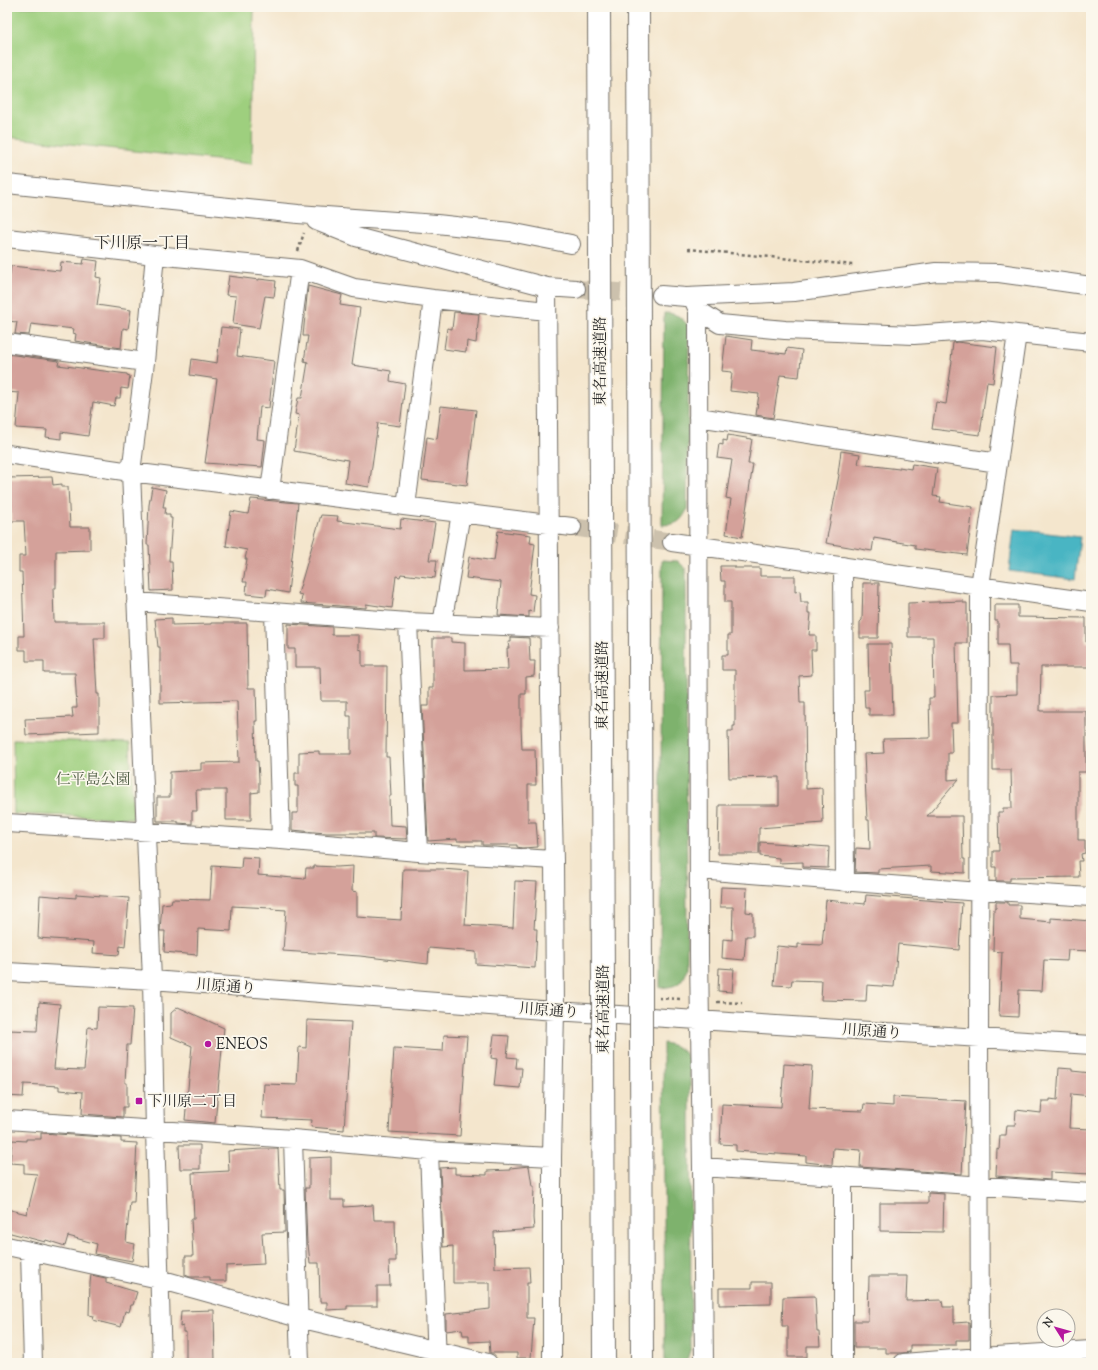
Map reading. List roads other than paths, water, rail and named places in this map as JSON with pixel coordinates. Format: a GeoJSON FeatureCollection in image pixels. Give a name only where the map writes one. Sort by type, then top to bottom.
{"type":"FeatureCollection","features":[{"type":"Feature","properties":{"kind":"highway","name":"東名高速道路"},"geometry":{"type":"LineString","coordinates":[[599,7],[604,1363]]}},
{"type":"Feature","properties":{"kind":"highway"},"geometry":{"type":"LineString","coordinates":[[638,7],[642,1363]]}},
{"type":"Feature","properties":{"kind":"street"},"geometry":{"type":"LineString","coordinates":[[7,184],[304,217],[437,224],[510,232],[571,244]]}},
{"type":"Feature","properties":{"kind":"street"},"geometry":{"type":"LineString","coordinates":[[304,217],[356,237],[546,287],[576,289]]}},
{"type":"Feature","properties":{"kind":"street"},"geometry":{"type":"LineString","coordinates":[[7,238],[296,269],[354,288],[433,299],[547,311]]}},
{"type":"Feature","properties":{"kind":"street"},"geometry":{"type":"LineString","coordinates":[[156,255],[131,472],[152,980],[162,1363]]}},
{"type":"Feature","properties":{"kind":"street"},"geometry":{"type":"LineString","coordinates":[[270,490],[296,269]]}},
{"type":"Feature","properties":{"kind":"street"},"geometry":{"type":"LineString","coordinates":[[660,295],[695,303],[794,292],[936,272],[999,273],[1091,286]]}},
{"type":"Feature","properties":{"kind":"street"},"geometry":{"type":"LineString","coordinates":[[546,287],[555,1011],[552,1157],[552,1363]]}},
{"type":"Feature","properties":{"kind":"street"},"geometry":{"type":"LineString","coordinates":[[406,506],[433,299]]}},
{"type":"Feature","properties":{"kind":"street"},"geometry":{"type":"LineString","coordinates":[[695,303],[720,324],[785,330],[914,335],[982,330],[1091,342]]}},
{"type":"Feature","properties":{"kind":"street"},"geometry":{"type":"LineString","coordinates":[[695,303],[698,417],[699,870],[704,1363]]}},
{"type":"Feature","properties":{"kind":"street"},"geometry":{"type":"LineString","coordinates":[[980,1360],[980,586],[1017,334]]}},
{"type":"Feature","properties":{"kind":"street"},"geometry":{"type":"LineString","coordinates":[[7,343],[144,362]]}},
{"type":"Feature","properties":{"kind":"street"},"geometry":{"type":"LineString","coordinates":[[698,417],[998,463]]}},
{"type":"Feature","properties":{"kind":"street"},"geometry":{"type":"LineString","coordinates":[[7,454],[270,490],[572,527]]}},
{"type":"Feature","properties":{"kind":"street"},"geometry":{"type":"LineString","coordinates":[[442,624],[461,513]]}},
{"type":"Feature","properties":{"kind":"street"},"geometry":{"type":"LineString","coordinates":[[672,542],[1091,602]]}},
{"type":"Feature","properties":{"kind":"street"},"geometry":{"type":"LineString","coordinates":[[843,566],[845,882]]}},
{"type":"Feature","properties":{"kind":"street"},"geometry":{"type":"LineString","coordinates":[[136,602],[408,622],[550,628]]}},
{"type":"Feature","properties":{"kind":"street"},"geometry":{"type":"LineString","coordinates":[[274,612],[281,840]]}},
{"type":"Feature","properties":{"kind":"street"},"geometry":{"type":"LineString","coordinates":[[408,622],[418,852]]}},
{"type":"Feature","properties":{"kind":"street"},"geometry":{"type":"LineString","coordinates":[[7,810],[7,823],[281,840],[418,852],[554,860]]}},
{"type":"Feature","properties":{"kind":"street"},"geometry":{"type":"LineString","coordinates":[[699,870],[845,882],[1091,897]]}},
{"type":"Feature","properties":{"kind":"street","name":"川原通り"},"geometry":{"type":"LineString","coordinates":[[7,972],[152,980],[555,1011],[1091,1045]]}},
{"type":"Feature","properties":{"kind":"street"},"geometry":{"type":"LineString","coordinates":[[7,1120],[293,1139],[428,1150],[552,1157]]}},
{"type":"Feature","properties":{"kind":"street"},"geometry":{"type":"LineString","coordinates":[[293,1139],[300,1363]]}},
{"type":"Feature","properties":{"kind":"street"},"geometry":{"type":"LineString","coordinates":[[428,1150],[436,1357]]}},
{"type":"Feature","properties":{"kind":"street"},"geometry":{"type":"LineString","coordinates":[[702,1167],[1091,1193]]}},
{"type":"Feature","properties":{"kind":"street"},"geometry":{"type":"LineString","coordinates":[[843,1176],[843,1363]]}},
{"type":"Feature","properties":{"kind":"street"},"geometry":{"type":"LineString","coordinates":[[7,1246],[159,1279],[436,1357],[488,1363]]}},
{"type":"Feature","properties":{"kind":"street"},"geometry":{"type":"LineString","coordinates":[[30,1252],[33,1363]]}},
{"type":"Feature","properties":{"kind":"street"},"geometry":{"type":"LineString","coordinates":[[903,1363],[980,1360],[1091,1350]]}},
{"type":"Feature","properties":{"kind":"water"},"geometry":{"type":"Polygon","coordinates":[[[1014,529],[1080,537],[1075,579],[1009,571],[1014,529]]]}},
{"type":"Feature","properties":{"kind":"tunnel"},"geometry":{"type":"LineString","coordinates":[[576,289],[661,295]]}},
{"type":"Feature","properties":{"kind":"tunnel"},"geometry":{"type":"LineString","coordinates":[[572,527],[672,542]]}},
{"type":"Feature","properties":{"kind":"place","name":"ENEOS"},"geometry":{"type":"Point","coordinates":[208,1044]}},
{"type":"Feature","properties":{"kind":"place","name":"下川原二丁目"},"geometry":{"type":"Point","coordinates":[139,1101]}},
{"type":"Feature","properties":{"kind":"district","name":"下川原一丁目"},"geometry":{"type":"Point","coordinates":[142,242]}},
{"type":"Feature","properties":{"kind":"park label","name":"仁平島公園"},"geometry":{"type":"Point","coordinates":[93,779]}}]}
